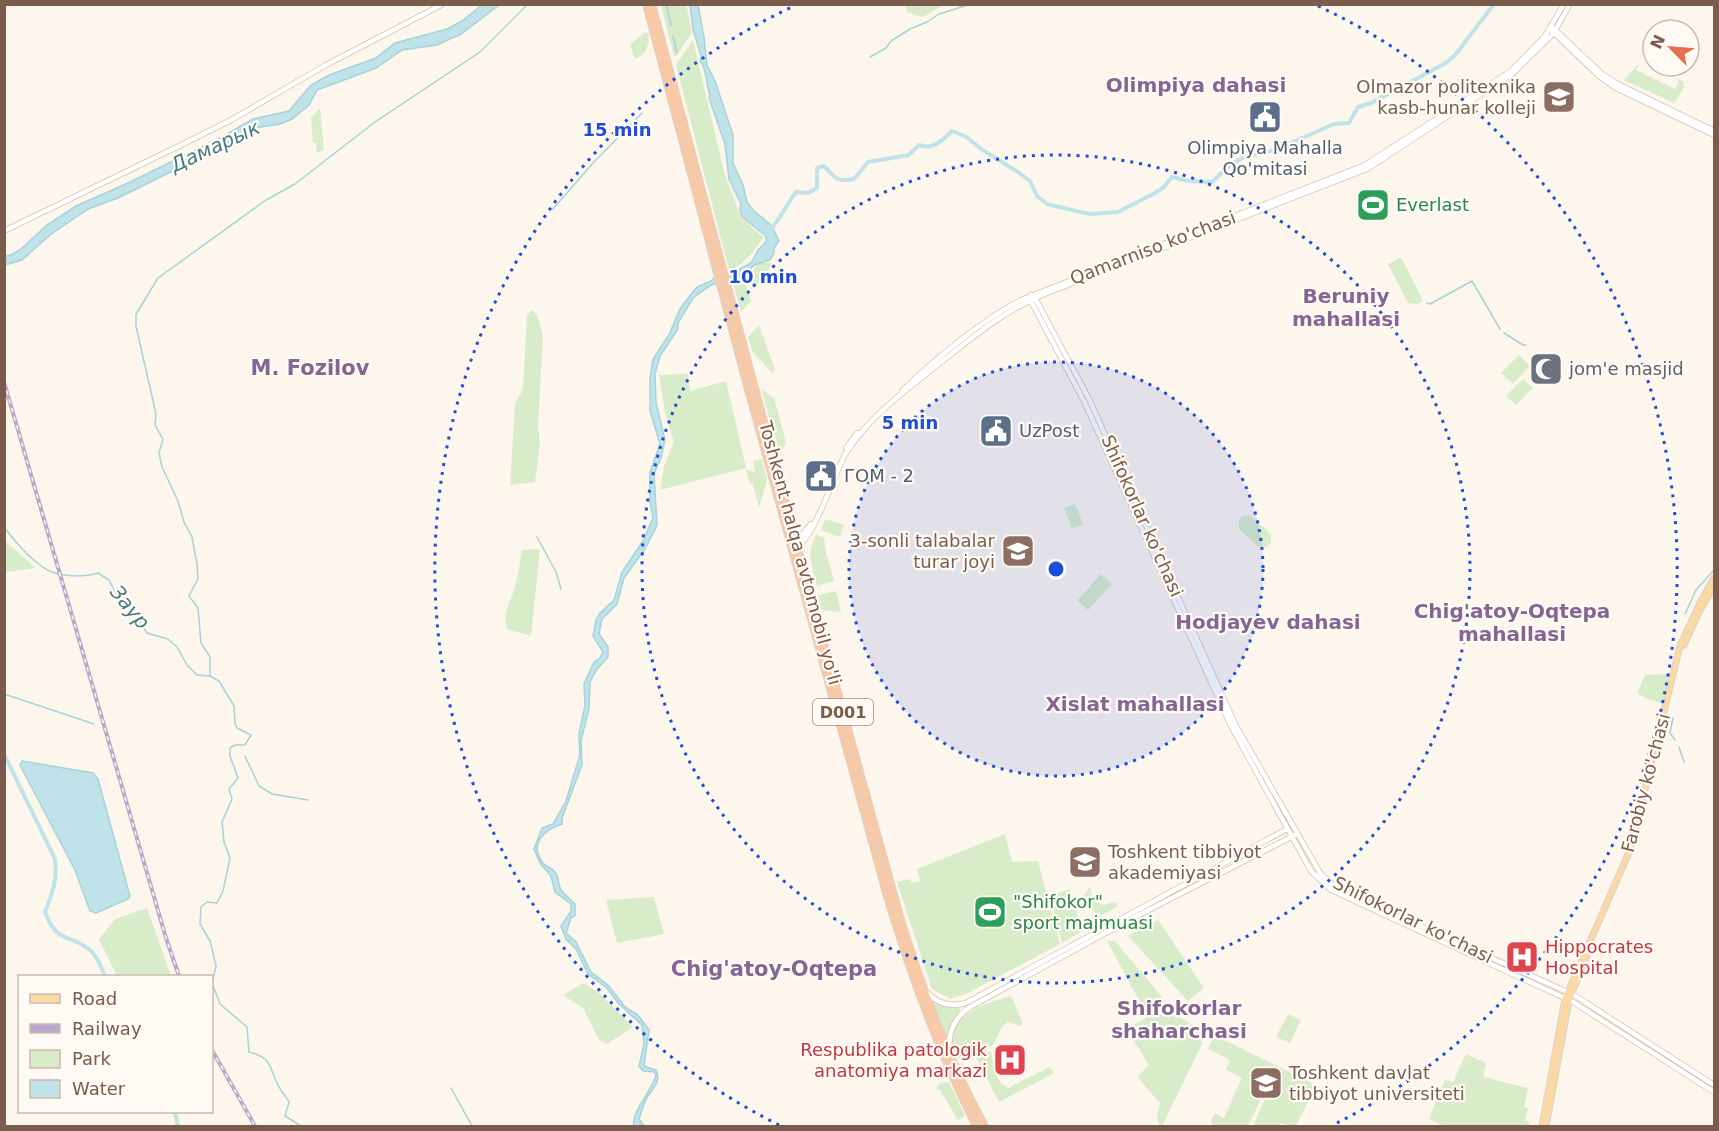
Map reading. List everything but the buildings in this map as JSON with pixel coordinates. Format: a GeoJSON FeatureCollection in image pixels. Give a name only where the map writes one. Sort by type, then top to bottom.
{"type":"FeatureCollection","features":[{"type":"Feature","properties":{"kind":"highway","name":"Toshkent halqa avtomobil yo'li"},"geometry":{"type":"LineString","coordinates":[[646,4],[662,52]]}},
{"type":"Feature","properties":{"kind":"highway","name":"Toshkent halqa avtomobil yo'li"},"geometry":{"type":"LineString","coordinates":[[652,4],[662,52],[725,289],[756,417],[898,921],[907,965],[929,1025],[976,1126]]}},
{"type":"Feature","properties":{"kind":"highway","name":"Toshkent halqa avtomobil yo'li"},"geometry":{"type":"LineString","coordinates":[[725,289],[763,415],[794,546]]}},
{"type":"Feature","properties":{"kind":"highway"},"geometry":{"type":"LineString","coordinates":[[756,417],[763,415]]}},
{"type":"Feature","properties":{"kind":"highway","name":"Toshkent halqa avtomobil yo'li"},"geometry":{"type":"LineString","coordinates":[[898,921],[949,1053],[985,1126]]}},
{"type":"Feature","properties":{"kind":"main road"},"geometry":{"type":"LineString","coordinates":[[4,231],[231,120],[326,65],[443,4]]}},
{"type":"Feature","properties":{"kind":"main road","name":"Qamarniso ko'chasi"},"geometry":{"type":"LineString","coordinates":[[1553,30],[1564,4]]}},
{"type":"Feature","properties":{"kind":"main road","name":"Qamarniso ko'chasi"},"geometry":{"type":"LineString","coordinates":[[794,546],[819,515],[843,458],[870,421],[988,325],[1032,297],[1365,165],[1511,71],[1553,30],[1570,4]]}},
{"type":"Feature","properties":{"kind":"main road"},"geometry":{"type":"LineString","coordinates":[[1553,30],[1602,74],[1636,96],[1714,133]]}},
{"type":"Feature","properties":{"kind":"main road","name":"Shifokorlar ko'chasi"},"geometry":{"type":"LineString","coordinates":[[1032,297],[1089,399],[1235,724],[1314,866],[1333,885],[1568,996],[1714,1085]]}},
{"type":"Feature","properties":{"kind":"main road","name":"Shifokorlar ko'chasi"},"geometry":{"type":"LineString","coordinates":[[1032,297],[1084,401],[1231,726],[1311,871],[1330,889],[1539,988],[1568,996]]}},
{"type":"Feature","properties":{"kind":"main road","name":"Farobiy ko'chasi"},"geometry":{"type":"LineString","coordinates":[[1544,1126],[1568,996],[1630,850],[1680,648],[1714,578]]}},
{"type":"Feature","properties":{"kind":"main road","name":"Farobiy ko'chasi"},"geometry":{"type":"LineString","coordinates":[[1568,996],[1633,851],[1683,649],[1698,614],[1714,586]]}},
{"type":"Feature","properties":{"kind":"main road"},"geometry":{"type":"LineString","coordinates":[[949,1053],[949,1037],[953,1025],[968,1005],[1292,826]]}},
{"type":"Feature","properties":{"kind":"main road"},"geometry":{"type":"LineString","coordinates":[[1132,916],[1297,834]]}},
{"type":"Feature","properties":{"kind":"main road"},"geometry":{"type":"LineString","coordinates":[[1539,988],[1542,982]]}},
{"type":"Feature","properties":{"kind":"main road"},"geometry":{"type":"LineString","coordinates":[[922,984],[932,997],[944,1004],[968,1005]]}},
{"type":"Feature","properties":{"kind":"main road"},"geometry":{"type":"LineString","coordinates":[[1568,996],[1714,1092]]}},
{"type":"Feature","properties":{"kind":"green space"},"geometry":{"type":"Polygon","coordinates":[[[905,4],[943,5],[922,17],[907,12],[905,4]]]}},
{"type":"Feature","properties":{"kind":"green space"},"geometry":{"type":"Polygon","coordinates":[[[661,5],[686,5],[687,8],[692,33],[676,56],[674,56],[661,5]]]}},
{"type":"Feature","properties":{"kind":"green space"},"geometry":{"type":"Polygon","coordinates":[[[644,33],[649,33],[647,49],[635,59],[630,45],[644,33]]]}},
{"type":"Feature","properties":{"kind":"green space"},"geometry":{"type":"Polygon","coordinates":[[[693,40],[724,172],[741,218],[763,237],[748,257],[729,270],[676,65],[693,40]]]}},
{"type":"Feature","properties":{"kind":"green space"},"geometry":{"type":"Polygon","coordinates":[[[1640,62],[1636,70],[1641,72],[1641,78],[1652,78],[1675,89],[1679,82],[1675,78],[1684,82],[1685,86],[1674,103],[1624,80],[1640,62]]]}},
{"type":"Feature","properties":{"kind":"green space"},"geometry":{"type":"Polygon","coordinates":[[[320,108],[324,150],[317,153],[316,143],[313,143],[311,118],[320,108]]]}},
{"type":"Feature","properties":{"kind":"green space"},"geometry":{"type":"Polygon","coordinates":[[[1401,257],[1423,301],[1417,304],[1408,303],[1388,264],[1401,257]]]}},
{"type":"Feature","properties":{"kind":"green space"},"geometry":{"type":"Polygon","coordinates":[[[772,263],[764,280],[754,286],[749,283],[747,277],[758,264],[772,263]]]}},
{"type":"Feature","properties":{"kind":"green space"},"geometry":{"type":"Polygon","coordinates":[[[745,283],[751,301],[741,312],[733,284],[745,283]]]}},
{"type":"Feature","properties":{"kind":"green space"},"geometry":{"type":"Polygon","coordinates":[[[531,310],[537,314],[543,336],[538,426],[540,442],[535,482],[510,485],[515,405],[523,389],[527,315],[531,310]]]}},
{"type":"Feature","properties":{"kind":"green space"},"geometry":{"type":"Polygon","coordinates":[[[759,325],[775,370],[772,373],[752,351],[748,337],[759,325]]]}},
{"type":"Feature","properties":{"kind":"green space"},"geometry":{"type":"Polygon","coordinates":[[[1519,355],[1530,366],[1513,384],[1501,373],[1519,355]]]}},
{"type":"Feature","properties":{"kind":"green space"},"geometry":{"type":"Polygon","coordinates":[[[688,374],[690,391],[726,381],[746,468],[660,490],[664,466],[674,442],[665,412],[659,375],[688,374]]]}},
{"type":"Feature","properties":{"kind":"green space"},"geometry":{"type":"Polygon","coordinates":[[[1523,379],[1533,388],[1516,405],[1506,396],[1523,379]]]}},
{"type":"Feature","properties":{"kind":"green space"},"geometry":{"type":"Polygon","coordinates":[[[761,389],[774,398],[786,443],[780,454],[761,389]]]}},
{"type":"Feature","properties":{"kind":"green space"},"geometry":{"type":"Polygon","coordinates":[[[762,459],[767,480],[759,508],[753,484],[750,484],[746,470],[755,472],[753,461],[762,459]]]}},
{"type":"Feature","properties":{"kind":"green space"},"geometry":{"type":"Polygon","coordinates":[[[1075,504],[1083,524],[1072,528],[1064,508],[1075,504]]]}},
{"type":"Feature","properties":{"kind":"green space"},"geometry":{"type":"Polygon","coordinates":[[[1249,515],[1271,534],[1271,543],[1267,547],[1259,547],[1239,529],[1239,520],[1249,515]]]}},
{"type":"Feature","properties":{"kind":"green space"},"geometry":{"type":"Polygon","coordinates":[[[825,519],[844,525],[840,537],[821,530],[825,519]]]}},
{"type":"Feature","properties":{"kind":"green space"},"geometry":{"type":"Polygon","coordinates":[[[816,534],[824,538],[834,581],[817,586],[811,554],[816,534]]]}},
{"type":"Feature","properties":{"kind":"green space"},"geometry":{"type":"Polygon","coordinates":[[[4,540],[7,543],[36,568],[5,572],[4,540]]]}},
{"type":"Feature","properties":{"kind":"green space"},"geometry":{"type":"Polygon","coordinates":[[[540,549],[531,636],[508,629],[505,618],[517,579],[522,550],[540,549]]]}},
{"type":"Feature","properties":{"kind":"green space"},"geometry":{"type":"Polygon","coordinates":[[[1101,574],[1112,584],[1088,610],[1077,601],[1101,574]]]}},
{"type":"Feature","properties":{"kind":"green space"},"geometry":{"type":"Polygon","coordinates":[[[836,591],[841,612],[821,610],[818,595],[836,591]]]}},
{"type":"Feature","properties":{"kind":"green space"},"geometry":{"type":"Polygon","coordinates":[[[815,620],[897,916],[895,917],[813,621],[815,620]]]}},
{"type":"Feature","properties":{"kind":"green space"},"geometry":{"type":"Polygon","coordinates":[[[1669,674],[1663,704],[1637,693],[1645,675],[1669,674]]]}},
{"type":"Feature","properties":{"kind":"green space","name":"\"Shifokor\" sport majmuasi"},"geometry":{"type":"Polygon","coordinates":[[[1005,834],[1012,862],[1038,861],[1060,944],[966,994],[950,999],[932,989],[897,882],[910,879],[912,883],[920,881],[917,869],[1005,834]]]}},
{"type":"Feature","properties":{"kind":"green space"},"geometry":{"type":"Polygon","coordinates":[[[1090,886],[1093,900],[1103,905],[1115,902],[1118,906],[1102,915],[1084,907],[1081,900],[1090,886]]]}},
{"type":"Feature","properties":{"kind":"green space"},"geometry":{"type":"Polygon","coordinates":[[[1070,889],[1082,931],[1062,943],[1050,895],[1070,889]]]}},
{"type":"Feature","properties":{"kind":"green space"},"geometry":{"type":"Polygon","coordinates":[[[654,897],[664,934],[617,943],[606,900],[654,897]]]}},
{"type":"Feature","properties":{"kind":"green space"},"geometry":{"type":"Polygon","coordinates":[[[147,908],[171,975],[117,975],[99,939],[115,919],[147,908]]]}},
{"type":"Feature","properties":{"kind":"green space"},"geometry":{"type":"Polygon","coordinates":[[[1158,920],[1204,988],[1188,1001],[1128,936],[1158,920]]]}},
{"type":"Feature","properties":{"kind":"green space"},"geometry":{"type":"Polygon","coordinates":[[[1107,941],[1115,941],[1177,1015],[1200,1030],[1202,1044],[1162,1126],[1157,1118],[1160,1103],[1137,1077],[1149,1065],[1126,1029],[1148,1017],[1107,941]]]}},
{"type":"Feature","properties":{"kind":"green space"},"geometry":{"type":"Polygon","coordinates":[[[583,983],[598,992],[633,1027],[607,1044],[599,1040],[583,1008],[563,995],[583,983]]]}},
{"type":"Feature","properties":{"kind":"green space"},"geometry":{"type":"Polygon","coordinates":[[[1009,996],[1023,1024],[1020,1026],[1008,1022],[1002,1027],[993,1045],[958,1059],[950,1043],[957,1021],[975,1008],[1009,996]]]}},
{"type":"Feature","properties":{"kind":"green space"},"geometry":{"type":"Polygon","coordinates":[[[931,1000],[945,1006],[960,1008],[951,1024],[947,1039],[931,1000]]]}},
{"type":"Feature","properties":{"kind":"green space"},"geometry":{"type":"Polygon","coordinates":[[[1288,1014],[1301,1020],[1290,1043],[1276,1037],[1288,1014]]]}},
{"type":"Feature","properties":{"kind":"green space"},"geometry":{"type":"Polygon","coordinates":[[[1214,1035],[1316,1085],[1296,1126],[1280,1123],[1278,1126],[1253,1126],[1277,1072],[1275,1070],[1248,1126],[1212,1126],[1211,1120],[1215,1113],[1224,1118],[1242,1078],[1226,1070],[1230,1060],[1208,1049],[1214,1035]]]}},
{"type":"Feature","properties":{"kind":"green space"},"geometry":{"type":"Polygon","coordinates":[[[991,1051],[997,1077],[1008,1088],[1050,1067],[1054,1073],[999,1102],[976,1058],[991,1051]]]}},
{"type":"Feature","properties":{"kind":"green space"},"geometry":{"type":"Polygon","coordinates":[[[1466,1054],[1486,1063],[1483,1077],[1528,1088],[1524,1107],[1528,1108],[1525,1121],[1530,1122],[1529,1126],[1444,1126],[1429,1119],[1445,1080],[1453,1082],[1466,1054]]]}},
{"type":"Feature","properties":{"kind":"green space"},"geometry":{"type":"Polygon","coordinates":[[[949,1082],[965,1116],[958,1120],[940,1090],[936,1089],[940,1083],[949,1082]]]}},
{"type":"Feature","properties":{"kind":"water"},"geometry":{"type":"Polygon","coordinates":[[[482,5],[499,5],[461,34],[437,45],[402,50],[376,68],[317,90],[309,105],[292,119],[280,124],[254,128],[118,198],[88,209],[50,235],[22,260],[5,265],[5,256],[21,249],[47,225],[76,206],[220,138],[253,119],[289,111],[311,85],[329,75],[376,58],[395,43],[447,29],[462,21],[482,5]]]}},
{"type":"Feature","properties":{"kind":"water"},"geometry":{"type":"Polygon","coordinates":[[[690,5],[698,5],[707,65],[715,81],[733,135],[733,163],[743,185],[747,202],[772,226],[779,241],[770,260],[754,265],[745,275],[711,285],[693,298],[678,323],[678,329],[660,356],[655,374],[656,403],[665,440],[654,474],[657,525],[645,549],[624,578],[617,604],[602,619],[599,634],[608,647],[608,657],[597,669],[590,682],[589,709],[581,741],[582,765],[562,818],[562,824],[540,838],[537,850],[543,863],[556,874],[561,890],[575,904],[575,915],[571,918],[566,933],[576,942],[591,972],[609,986],[625,1007],[638,1015],[649,1030],[644,1066],[656,1070],[657,1081],[645,1101],[639,1119],[644,1126],[634,1126],[638,1108],[656,1075],[654,1072],[643,1071],[639,1066],[644,1044],[642,1025],[619,1004],[606,987],[588,974],[576,949],[566,939],[561,926],[571,911],[571,904],[555,892],[551,876],[540,863],[534,849],[542,828],[553,824],[566,801],[580,755],[579,734],[585,705],[584,684],[594,662],[603,652],[593,636],[596,620],[614,600],[622,572],[643,541],[653,518],[650,501],[650,472],[660,444],[650,411],[650,378],[653,359],[669,335],[680,309],[697,287],[711,281],[716,276],[733,273],[751,263],[766,242],[766,236],[742,217],[741,204],[729,179],[725,144],[709,98],[705,72],[700,61],[701,56],[693,29],[690,5]]]}},
{"type":"Feature","properties":{"kind":"water"},"geometry":{"type":"Polygon","coordinates":[[[22,761],[93,773],[98,779],[130,896],[128,899],[96,913],[90,911],[75,870],[20,765],[22,761]]]}},
{"type":"Feature","properties":{"kind":"waterway"},"geometry":{"type":"LineString","coordinates":[[210,676],[210,657],[201,643],[198,608],[189,596],[198,579],[192,537],[162,467],[159,453],[163,439],[155,425],[156,414],[136,326],[136,314],[158,278],[266,200],[295,184],[375,122],[480,52],[528,4]]}},
{"type":"Feature","properties":{"kind":"waterway"},"geometry":{"type":"LineString","coordinates":[[666,4],[671,25]]}},
{"type":"Feature","properties":{"kind":"waterway"},"geometry":{"type":"LineString","coordinates":[[870,57],[886,48],[891,41],[910,29],[939,14],[971,4]]}},
{"type":"Feature","properties":{"kind":"waterway"},"geometry":{"type":"LineString","coordinates":[[770,230],[796,192],[808,193],[817,188],[817,168],[824,166],[839,179],[854,179],[868,162],[909,155],[919,145],[933,145],[952,131],[965,136],[1030,181],[1037,196],[1047,204],[1090,214],[1118,212],[1155,193],[1172,177],[1188,181],[1212,182],[1229,166],[1244,157],[1275,150],[1334,124],[1349,123],[1358,107],[1371,103],[1446,63],[1456,54],[1494,4]]}},
{"type":"Feature","properties":{"kind":"waterway"},"geometry":{"type":"LineString","coordinates":[[673,36],[677,53]]}},
{"type":"Feature","properties":{"kind":"waterway"},"geometry":{"type":"LineString","coordinates":[[553,209],[593,163],[642,113]]}},
{"type":"Feature","properties":{"kind":"waterway"},"geometry":{"type":"LineString","coordinates":[[1427,303],[1430,304],[1472,281],[1500,329]]}},
{"type":"Feature","properties":{"kind":"waterway"},"geometry":{"type":"LineString","coordinates":[[1504,333],[1526,345]]}},
{"type":"Feature","properties":{"kind":"waterway","name":"Заур"},"geometry":{"type":"LineString","coordinates":[[4,527],[13,539],[46,569],[69,576],[98,573],[109,580],[115,592],[128,602],[147,633],[168,639],[177,647],[187,665],[197,675],[210,676],[219,681],[234,706],[237,728],[251,735],[245,745],[235,745],[230,748],[230,756],[238,778],[229,789],[232,799],[222,822],[224,842],[230,858],[223,891],[217,903],[207,902],[201,907],[200,924],[210,941],[216,966],[213,979]]}},
{"type":"Feature","properties":{"kind":"waterway"},"geometry":{"type":"LineString","coordinates":[[537,537],[556,572],[561,589]]}},
{"type":"Feature","properties":{"kind":"waterway"},"geometry":{"type":"LineString","coordinates":[[1685,614],[1696,590],[1714,570]]}},
{"type":"Feature","properties":{"kind":"waterway"},"geometry":{"type":"LineString","coordinates":[[4,694],[94,724]]}},
{"type":"Feature","properties":{"kind":"waterway"},"geometry":{"type":"LineString","coordinates":[[1673,718],[1670,733],[1675,740]]}},
{"type":"Feature","properties":{"kind":"waterway"},"geometry":{"type":"LineString","coordinates":[[1679,747],[1684,762]]}},
{"type":"Feature","properties":{"kind":"waterway","name":"Дамарык"},"geometry":{"type":"LineString","coordinates":[[4,754],[55,859],[55,880],[45,912],[59,934],[91,951],[105,975]]}},
{"type":"Feature","properties":{"kind":"waterway"},"geometry":{"type":"LineString","coordinates":[[245,756],[259,786],[272,794],[308,800]]}},
{"type":"Feature","properties":{"kind":"waterway","name":"Заур"},"geometry":{"type":"LineString","coordinates":[[213,986],[220,1004],[247,1027],[249,1052],[261,1056],[272,1070],[277,1084],[289,1102],[285,1116],[301,1126]]}},
{"type":"Feature","properties":{"kind":"waterway"},"geometry":{"type":"LineString","coordinates":[[451,1088],[472,1126]]}},
{"type":"Feature","properties":{"kind":"waterway","name":"Дамарык"},"geometry":{"type":"LineString","coordinates":[[175,1113],[178,1126]]}},
{"type":"Feature","properties":{"kind":"railway"},"geometry":{"type":"LineString","coordinates":[[4,382],[179,975]]}},
{"type":"Feature","properties":{"kind":"railway"},"geometry":{"type":"LineString","coordinates":[[213,1052],[255,1126]]}},
{"type":"Feature","properties":{"kind":"place","name":"Оlmazor politexnika kasb-hunar kolleji"},"geometry":{"type":"Point","coordinates":[1559,97]}},
{"type":"Feature","properties":{"kind":"place","name":"Olimpiya Mahalla Qo'mitasi"},"geometry":{"type":"Point","coordinates":[1265,117]}},
{"type":"Feature","properties":{"kind":"place","name":"Everlast"},"geometry":{"type":"Point","coordinates":[1373,205]}},
{"type":"Feature","properties":{"kind":"place","name":"jom'e masjid"},"geometry":{"type":"Point","coordinates":[1546,369]}},
{"type":"Feature","properties":{"kind":"place","name":"UzPost"},"geometry":{"type":"Point","coordinates":[996,431]}},
{"type":"Feature","properties":{"kind":"place","name":"ГОМ - 2"},"geometry":{"type":"Point","coordinates":[821,476]}},
{"type":"Feature","properties":{"kind":"place","name":"3-sonli talabalar turar joyi"},"geometry":{"type":"Point","coordinates":[1018,551]}},
{"type":"Feature","properties":{"kind":"place","name":"Toshkent tibbiyot akademiyasi"},"geometry":{"type":"Point","coordinates":[1085,862]}},
{"type":"Feature","properties":{"kind":"place","name":"\"Shifokor\" sport majmuasi"},"geometry":{"type":"Point","coordinates":[990,912]}},
{"type":"Feature","properties":{"kind":"place","name":"Hippocrates Hospital"},"geometry":{"type":"Point","coordinates":[1522,957]}},
{"type":"Feature","properties":{"kind":"place","name":"Respublika patologik anatomiya markazi"},"geometry":{"type":"Point","coordinates":[1010,1060]}},
{"type":"Feature","properties":{"kind":"place","name":"Toshkent davlat tibbiyot universiteti"},"geometry":{"type":"Point","coordinates":[1266,1083]}},
{"type":"Feature","properties":{"kind":"district","name":"Olimpiya dahasi"},"geometry":{"type":"Point","coordinates":[1196,85]}},
{"type":"Feature","properties":{"kind":"district","name":"Beruniy mahallasi"},"geometry":{"type":"Point","coordinates":[1346,308]}},
{"type":"Feature","properties":{"kind":"district","name":"M. Fozilov"},"geometry":{"type":"Point","coordinates":[310,368]}},
{"type":"Feature","properties":{"kind":"district","name":"Hodjayev dahasi"},"geometry":{"type":"Point","coordinates":[1268,622]}},
{"type":"Feature","properties":{"kind":"district","name":"Chig'atoy-Oqtepa mahallasi"},"geometry":{"type":"Point","coordinates":[1512,622]}},
{"type":"Feature","properties":{"kind":"district","name":"Xislat mahallasi"},"geometry":{"type":"Point","coordinates":[1135,704]}},
{"type":"Feature","properties":{"kind":"district","name":"Chig'atoy-Oqtepa"},"geometry":{"type":"Point","coordinates":[774,969]}},
{"type":"Feature","properties":{"kind":"district","name":"Shifokorlar shaharchasi"},"geometry":{"type":"Point","coordinates":[1179,1020]}}]}
